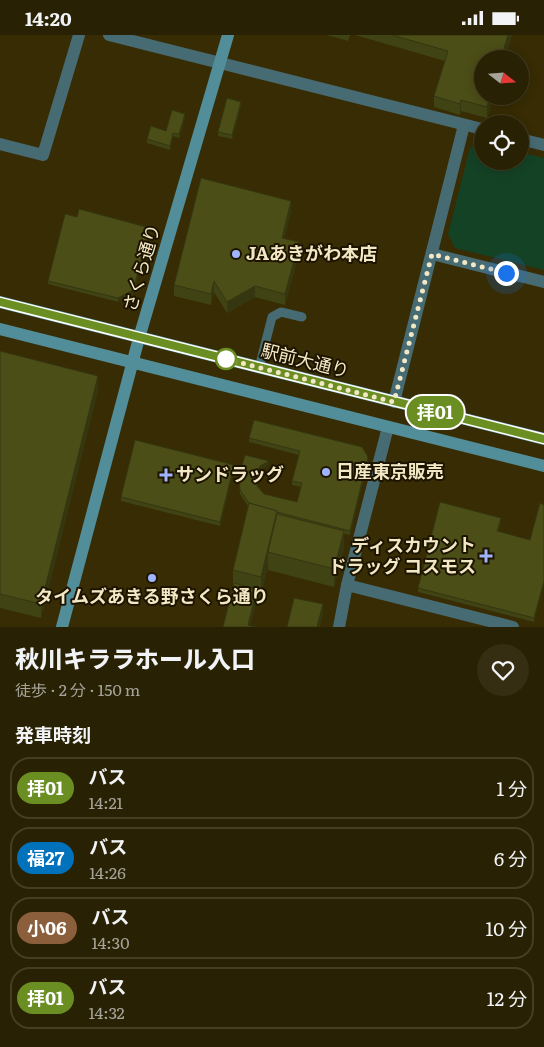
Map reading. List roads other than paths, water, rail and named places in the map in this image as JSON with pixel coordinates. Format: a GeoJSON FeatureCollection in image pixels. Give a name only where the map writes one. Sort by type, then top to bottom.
{"type":"FeatureCollection","features":[{"type":"Feature","properties":{"kind":"street"},"geometry":{"type":"LineString","coordinates":[[0,144],[43,155],[80,35]]}},
{"type":"Feature","properties":{"kind":"street"},"geometry":{"type":"LineString","coordinates":[[108,35],[474,127]]}},
{"type":"Feature","properties":{"kind":"street","name":"さくら通り"},"geometry":{"type":"LineString","coordinates":[[62,627],[139,337],[228,35]]}},
{"type":"Feature","properties":{"kind":"street"},"geometry":{"type":"LineString","coordinates":[[394,402],[464,125]]}},
{"type":"Feature","properties":{"kind":"street"},"geometry":{"type":"LineString","coordinates":[[529,141],[544,145]]}},
{"type":"Feature","properties":{"kind":"street"},"geometry":{"type":"LineString","coordinates":[[432,254],[544,282]]}},
{"type":"Feature","properties":{"kind":"street","name":"駅前大通り"},"geometry":{"type":"LineString","coordinates":[[0,302],[544,439]]}},
{"type":"Feature","properties":{"kind":"street"},"geometry":{"type":"LineString","coordinates":[[0,329],[544,466]]}},
{"type":"Feature","properties":{"kind":"street"},"geometry":{"type":"LineString","coordinates":[[339,627],[388,427]]}},
{"type":"Feature","properties":{"kind":"street"},"geometry":{"type":"LineString","coordinates":[[348,585],[483,623],[513,627]]}},
{"type":"Feature","properties":{"kind":"lane"},"geometry":{"type":"LineString","coordinates":[[259,368],[272,317],[281,312],[302,317]]}},
{"type":"Feature","properties":{"kind":"place","name":"JAあきがわ本店"},"geometry":{"type":"Point","coordinates":[236,254]}},
{"type":"Feature","properties":{"kind":"place","name":"日産東京販売"},"geometry":{"type":"Point","coordinates":[326,472]}},
{"type":"Feature","properties":{"kind":"place","name":"サンドラッグ"},"geometry":{"type":"Point","coordinates":[166,475]}},
{"type":"Feature","properties":{"kind":"place","name":"ディスカウント ドラッグ コスモス"},"geometry":{"type":"Point","coordinates":[486,556]}},
{"type":"Feature","properties":{"kind":"place","name":"タイムズあきる野さくら通り"},"geometry":{"type":"Point","coordinates":[152,578]}}]}
